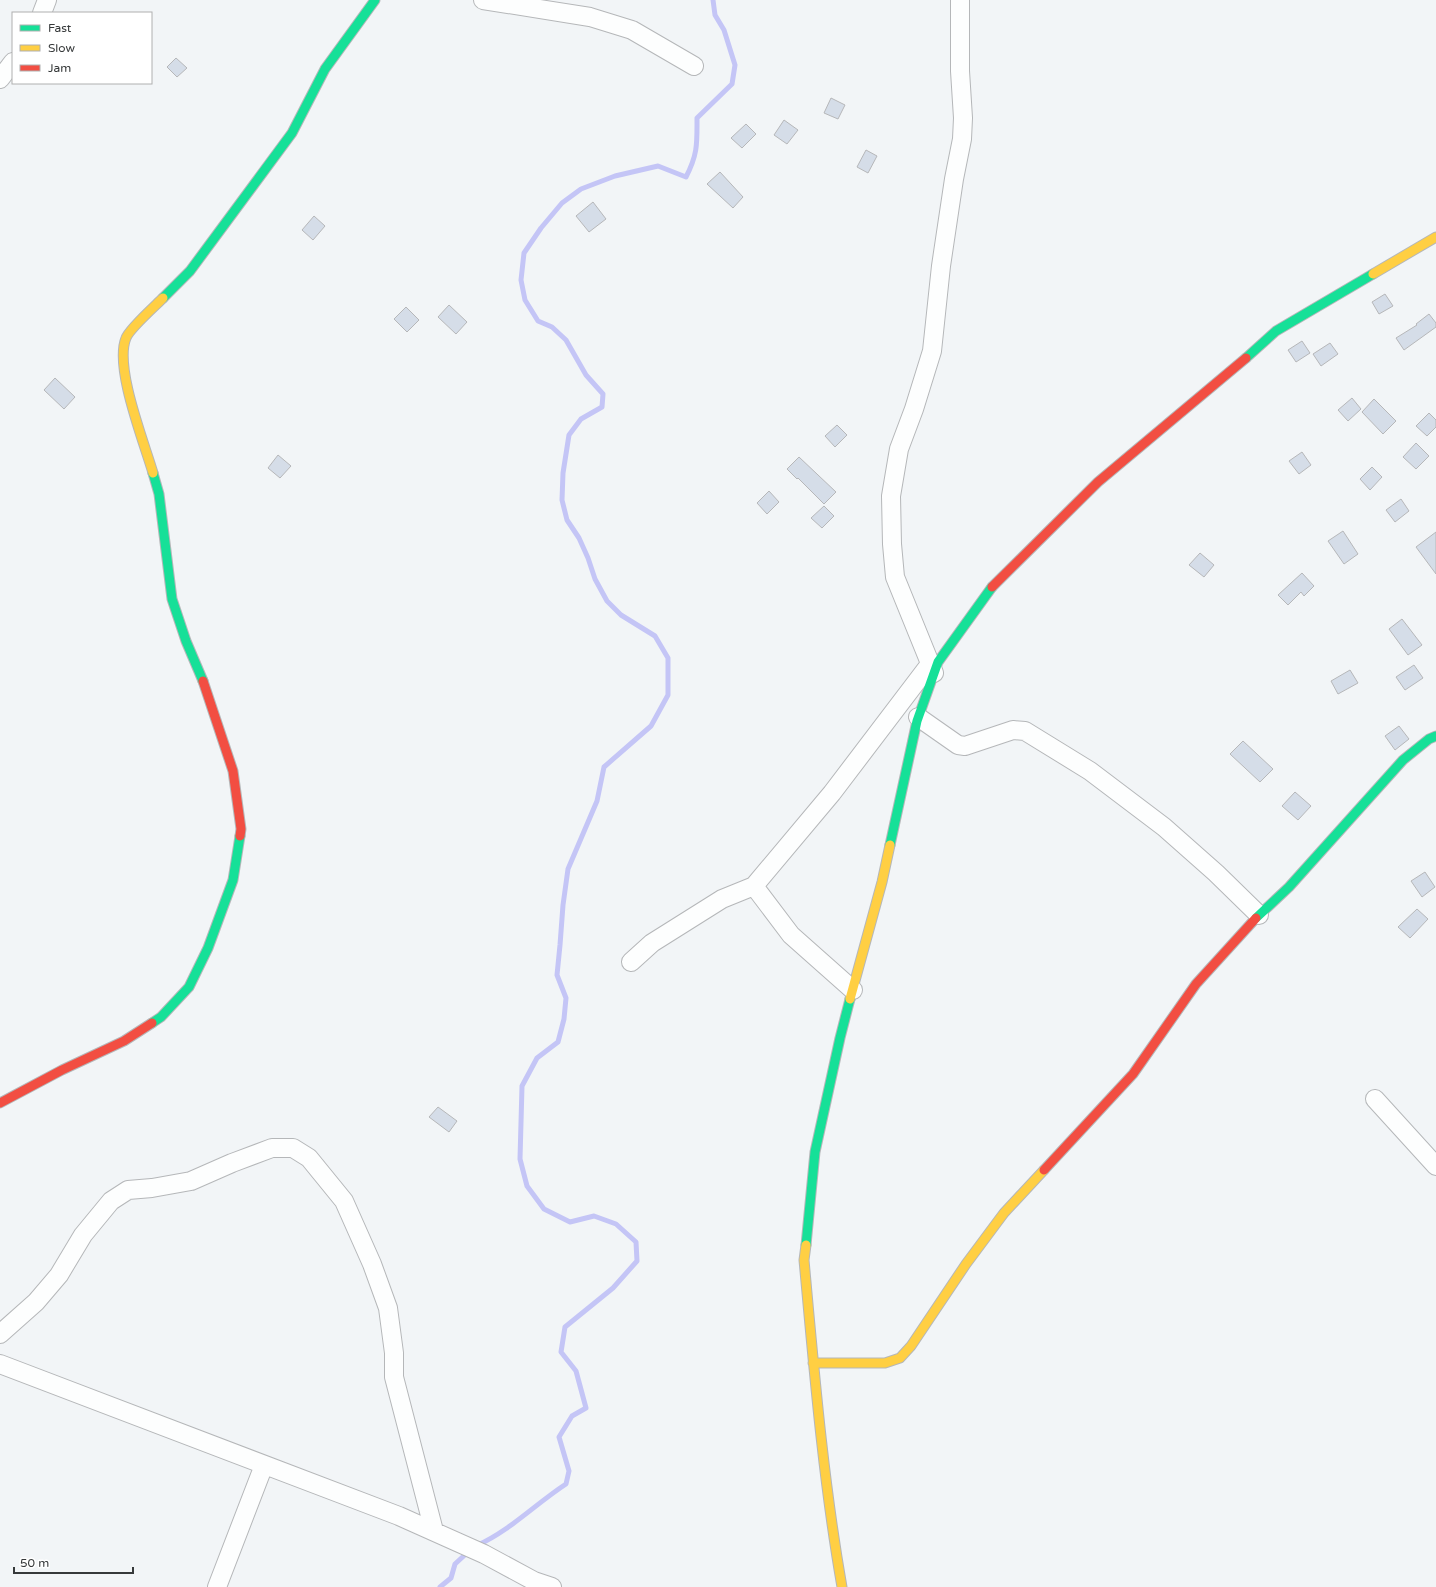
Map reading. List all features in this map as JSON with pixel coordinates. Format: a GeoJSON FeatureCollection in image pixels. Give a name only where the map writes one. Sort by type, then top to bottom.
{"type":"FeatureCollection","features":[{"type":"Feature","properties":{"kind":"street"},"geometry":{"type":"LineString","coordinates":[[42,12],[48,0]]}},
{"type":"Feature","properties":{"kind":"street"},"geometry":{"type":"LineString","coordinates":[[0,1103],[62,1070],[124,1041],[161,1017],[189,987],[208,948],[233,880],[241,829],[233,771],[207,689],[186,642],[172,599],[158,494],[145,444],[129,396],[122,352],[126,337],[190,271],[292,133],[325,69],[375,0]]}},
{"type":"Feature","properties":{"kind":"street"},"geometry":{"type":"LineString","coordinates":[[483,0],[590,17],[632,30],[694,66]]}},
{"type":"Feature","properties":{"kind":"street"},"geometry":{"type":"LineString","coordinates":[[842,1587],[830,1517],[813,1363],[804,1260],[814,1152],[840,1038],[882,882],[918,717],[932,669],[895,577],[892,544],[891,496],[899,449],[914,409],[932,351],[941,266],[954,179],[962,139],[963,118],[960,71],[960,0]]}},
{"type":"Feature","properties":{"kind":"street"},"geometry":{"type":"LineString","coordinates":[[0,79],[12,63]]}},
{"type":"Feature","properties":{"kind":"street"},"geometry":{"type":"LineString","coordinates":[[631,962],[652,943],[716,903],[754,886],[832,793],[938,662],[989,590],[1098,482],[1218,382],[1276,331],[1436,236]]}},
{"type":"Feature","properties":{"kind":"street"},"geometry":{"type":"LineString","coordinates":[[918,717],[958,744],[965,746],[1013,730],[1025,731],[1090,771],[1164,827],[1216,873],[1259,915]]}},
{"type":"Feature","properties":{"kind":"street"},"geometry":{"type":"LineString","coordinates":[[813,1363],[885,1363],[900,1358],[911,1346],[966,1264],[1004,1214],[1133,1074],[1196,984],[1259,915],[1289,887],[1403,760],[1429,739],[1436,736]]}},
{"type":"Feature","properties":{"kind":"street"},"geometry":{"type":"LineString","coordinates":[[754,886],[791,935],[853,990]]}},
{"type":"Feature","properties":{"kind":"street"},"geometry":{"type":"LineString","coordinates":[[1375,1099],[1436,1166]]}},
{"type":"Feature","properties":{"kind":"street"},"geometry":{"type":"LineString","coordinates":[[0,1334],[36,1302],[59,1275],[84,1234],[111,1201],[128,1190],[152,1188],[191,1180],[272,1148],[293,1148],[309,1158],[344,1201],[372,1264],[388,1308],[394,1353],[394,1377],[434,1531]]}},
{"type":"Feature","properties":{"kind":"street"},"geometry":{"type":"LineString","coordinates":[[0,1364],[398,1516],[461,1543],[534,1581],[552,1587]]}},
{"type":"Feature","properties":{"kind":"street"},"geometry":{"type":"LineString","coordinates":[[217,1587],[264,1465]]}},
{"type":"Feature","properties":{"kind":"building"},"geometry":{"type":"Polygon","coordinates":[[[176,58],[187,68],[177,77],[167,67],[176,58]]]}},
{"type":"Feature","properties":{"kind":"building"},"geometry":{"type":"Polygon","coordinates":[[[831,98],[845,105],[838,119],[824,113],[831,98]]]}},
{"type":"Feature","properties":{"kind":"building"},"geometry":{"type":"Polygon","coordinates":[[[784,120],[798,130],[787,144],[774,135],[784,120]]]}},
{"type":"Feature","properties":{"kind":"building"},"geometry":{"type":"Polygon","coordinates":[[[746,124],[756,134],[742,148],[731,138],[746,124]]]}},
{"type":"Feature","properties":{"kind":"building"},"geometry":{"type":"Polygon","coordinates":[[[866,150],[877,156],[868,173],[857,167],[866,150]]]}},
{"type":"Feature","properties":{"kind":"building"},"geometry":{"type":"Polygon","coordinates":[[[720,172],[743,197],[733,208],[707,184],[720,172]]]}},
{"type":"Feature","properties":{"kind":"building"},"geometry":{"type":"Polygon","coordinates":[[[593,202],[606,219],[589,232],[576,216],[593,202]]]}},
{"type":"Feature","properties":{"kind":"building"},"geometry":{"type":"Polygon","coordinates":[[[314,216],[325,226],[313,240],[302,230],[314,216]]]}},
{"type":"Feature","properties":{"kind":"building"},"geometry":{"type":"Polygon","coordinates":[[[1385,294],[1393,306],[1379,314],[1372,302],[1385,294]]]}},
{"type":"Feature","properties":{"kind":"building"},"geometry":{"type":"Polygon","coordinates":[[[449,305],[467,322],[456,334],[438,317],[449,305]]]}},
{"type":"Feature","properties":{"kind":"building"},"geometry":{"type":"Polygon","coordinates":[[[406,307],[419,320],[407,332],[394,319],[406,307]]]}},
{"type":"Feature","properties":{"kind":"building"},"geometry":{"type":"Polygon","coordinates":[[[1429,314],[1436,323],[1436,327],[1404,350],[1396,338],[1417,325],[1416,324],[1429,314]]]}},
{"type":"Feature","properties":{"kind":"building"},"geometry":{"type":"Polygon","coordinates":[[[1302,341],[1310,353],[1296,362],[1288,350],[1302,341]]]}},
{"type":"Feature","properties":{"kind":"building"},"geometry":{"type":"Polygon","coordinates":[[[1330,343],[1338,354],[1321,366],[1313,354],[1330,343]]]}},
{"type":"Feature","properties":{"kind":"building"},"geometry":{"type":"Polygon","coordinates":[[[55,378],[75,397],[64,409],[44,390],[55,378]]]}},
{"type":"Feature","properties":{"kind":"building"},"geometry":{"type":"Polygon","coordinates":[[[1352,398],[1361,409],[1348,421],[1338,410],[1352,398]]]}},
{"type":"Feature","properties":{"kind":"building"},"geometry":{"type":"Polygon","coordinates":[[[1374,399],[1396,421],[1383,434],[1362,412],[1374,399]]]}},
{"type":"Feature","properties":{"kind":"building"},"geometry":{"type":"Polygon","coordinates":[[[1429,413],[1436,420],[1436,427],[1427,436],[1416,426],[1429,413]]]}},
{"type":"Feature","properties":{"kind":"building"},"geometry":{"type":"Polygon","coordinates":[[[837,425],[847,435],[835,447],[825,436],[837,425]]]}},
{"type":"Feature","properties":{"kind":"building"},"geometry":{"type":"Polygon","coordinates":[[[1416,443],[1429,456],[1416,469],[1403,457],[1416,443]]]}},
{"type":"Feature","properties":{"kind":"building"},"geometry":{"type":"Polygon","coordinates":[[[1302,452],[1311,465],[1299,474],[1289,461],[1302,452]]]}},
{"type":"Feature","properties":{"kind":"building"},"geometry":{"type":"Polygon","coordinates":[[[278,455],[291,466],[280,478],[268,468],[278,455]]]}},
{"type":"Feature","properties":{"kind":"building"},"geometry":{"type":"Polygon","coordinates":[[[799,457],[836,492],[824,504],[787,469],[799,457]]]}},
{"type":"Feature","properties":{"kind":"building"},"geometry":{"type":"Polygon","coordinates":[[[1372,467],[1382,477],[1370,490],[1360,479],[1372,467]]]}},
{"type":"Feature","properties":{"kind":"building"},"geometry":{"type":"Polygon","coordinates":[[[769,491],[779,502],[767,514],[757,503],[769,491]]]}},
{"type":"Feature","properties":{"kind":"building"},"geometry":{"type":"Polygon","coordinates":[[[1401,499],[1409,511],[1395,522],[1386,510],[1401,499]]]}},
{"type":"Feature","properties":{"kind":"building"},"geometry":{"type":"Polygon","coordinates":[[[824,506],[834,516],[822,528],[811,518],[824,506]]]}},
{"type":"Feature","properties":{"kind":"building"},"geometry":{"type":"Polygon","coordinates":[[[1343,531],[1358,554],[1344,564],[1328,541],[1343,531]]]}},
{"type":"Feature","properties":{"kind":"building"},"geometry":{"type":"Polygon","coordinates":[[[1436,532],[1436,574],[1416,547],[1436,532]]]}},
{"type":"Feature","properties":{"kind":"building"},"geometry":{"type":"Polygon","coordinates":[[[1200,553],[1214,565],[1204,577],[1189,565],[1200,553]]]}},
{"type":"Feature","properties":{"kind":"building"},"geometry":{"type":"Polygon","coordinates":[[[1302,573],[1314,586],[1304,596],[1301,592],[1288,605],[1278,595],[1302,573]]]}},
{"type":"Feature","properties":{"kind":"building"},"geometry":{"type":"Polygon","coordinates":[[[1402,619],[1422,645],[1408,655],[1389,629],[1402,619]]]}},
{"type":"Feature","properties":{"kind":"building"},"geometry":{"type":"Polygon","coordinates":[[[1414,665],[1423,678],[1405,690],[1396,677],[1414,665]]]}},
{"type":"Feature","properties":{"kind":"building"},"geometry":{"type":"Polygon","coordinates":[[[1350,670],[1358,683],[1338,694],[1331,681],[1350,670]]]}},
{"type":"Feature","properties":{"kind":"building"},"geometry":{"type":"Polygon","coordinates":[[[1399,726],[1409,739],[1395,750],[1385,736],[1399,726]]]}},
{"type":"Feature","properties":{"kind":"building"},"geometry":{"type":"Polygon","coordinates":[[[1243,741],[1273,769],[1260,782],[1230,754],[1243,741]]]}},
{"type":"Feature","properties":{"kind":"building"},"geometry":{"type":"Polygon","coordinates":[[[1295,792],[1311,806],[1298,820],[1282,806],[1295,792]]]}},
{"type":"Feature","properties":{"kind":"building"},"geometry":{"type":"Polygon","coordinates":[[[1425,872],[1435,887],[1422,897],[1411,881],[1425,872]]]}},
{"type":"Feature","properties":{"kind":"building"},"geometry":{"type":"Polygon","coordinates":[[[1417,909],[1428,919],[1410,938],[1398,927],[1417,909]]]}},
{"type":"Feature","properties":{"kind":"building"},"geometry":{"type":"Polygon","coordinates":[[[438,1107],[457,1121],[449,1132],[429,1117],[438,1107]]]}},
{"type":"Feature","properties":{"kind":"waterway"},"geometry":{"type":"LineString","coordinates":[[476,1546],[500,1533],[566,1484],[569,1471],[559,1437],[572,1416],[586,1408],[576,1371],[561,1352],[565,1327],[613,1288],[637,1261],[636,1242],[616,1224],[594,1216],[570,1222],[544,1209],[527,1186],[520,1159],[522,1086],[537,1058],[558,1042],[564,1019],[566,998],[557,975],[563,905],[568,869],[597,801],[604,767],[651,726],[668,695],[668,658],[655,636],[621,615],[607,601],[595,579],[579,538],[567,520],[562,500],[563,473],[569,435],[581,419],[602,407],[603,394],[586,375],[566,340],[552,327],[538,321],[525,300],[521,280],[524,253],[541,228],[562,203],[581,189],[615,176],[658,166],[686,177],[695,155],[697,118],[732,84],[735,65],[724,30],[715,15],[713,0]]}},
{"type":"Feature","properties":{"kind":"waterway"},"geometry":{"type":"LineString","coordinates":[[440,1587],[451,1578],[455,1564],[468,1552]]}},
{"type":"Feature","properties":{"kind":"traffic: fast"},"geometry":{"type":"LineString","coordinates":[[163,298],[190,271],[292,133],[325,69],[375,0]]}},
{"type":"Feature","properties":{"kind":"traffic: fast"},"geometry":{"type":"LineString","coordinates":[[1246,358],[1276,331],[1373,274]]}},
{"type":"Feature","properties":{"kind":"traffic: fast"},"geometry":{"type":"LineString","coordinates":[[153,473],[159,494],[172,599],[186,641],[203,681]]}},
{"type":"Feature","properties":{"kind":"traffic: fast"},"geometry":{"type":"LineString","coordinates":[[890,845],[917,721],[938,662],[992,587]]}},
{"type":"Feature","properties":{"kind":"traffic: fast"},"geometry":{"type":"LineString","coordinates":[[1256,918],[1289,887],[1403,760],[1429,739],[1436,736]]}},
{"type":"Feature","properties":{"kind":"traffic: fast"},"geometry":{"type":"LineString","coordinates":[[152,1023],[161,1017],[189,987],[208,948],[233,880],[240,836]]}},
{"type":"Feature","properties":{"kind":"traffic: fast"},"geometry":{"type":"LineString","coordinates":[[806,1245],[815,1152],[850,999]]}},
{"type":"Feature","properties":{"kind":"traffic: slow"},"geometry":{"type":"LineString","coordinates":[[1373,274],[1436,237]]}},
{"type":"Feature","properties":{"kind":"traffic: slow"},"geometry":{"type":"LineString","coordinates":[[153,473],[137,424],[127,385],[123,351],[128,334],[137,323],[163,298]]}},
{"type":"Feature","properties":{"kind":"traffic: slow"},"geometry":{"type":"LineString","coordinates":[[850,999],[882,882],[890,845]]}},
{"type":"Feature","properties":{"kind":"traffic: slow"},"geometry":{"type":"LineString","coordinates":[[813,1363],[885,1363],[900,1358],[911,1346],[966,1264],[1004,1213],[1044,1170]]}},
{"type":"Feature","properties":{"kind":"traffic: slow"},"geometry":{"type":"LineString","coordinates":[[806,1245],[804,1260],[811,1342],[829,1506],[842,1587]]}},
{"type":"Feature","properties":{"kind":"traffic: jam"},"geometry":{"type":"LineString","coordinates":[[992,587],[1098,482],[1246,358]]}},
{"type":"Feature","properties":{"kind":"traffic: jam"},"geometry":{"type":"LineString","coordinates":[[203,681],[233,771],[241,829],[240,836]]}},
{"type":"Feature","properties":{"kind":"traffic: jam"},"geometry":{"type":"LineString","coordinates":[[1044,1170],[1133,1074],[1196,984],[1256,918]]}},
{"type":"Feature","properties":{"kind":"traffic: jam"},"geometry":{"type":"LineString","coordinates":[[0,1103],[62,1070],[124,1041],[152,1023]]}}]}
